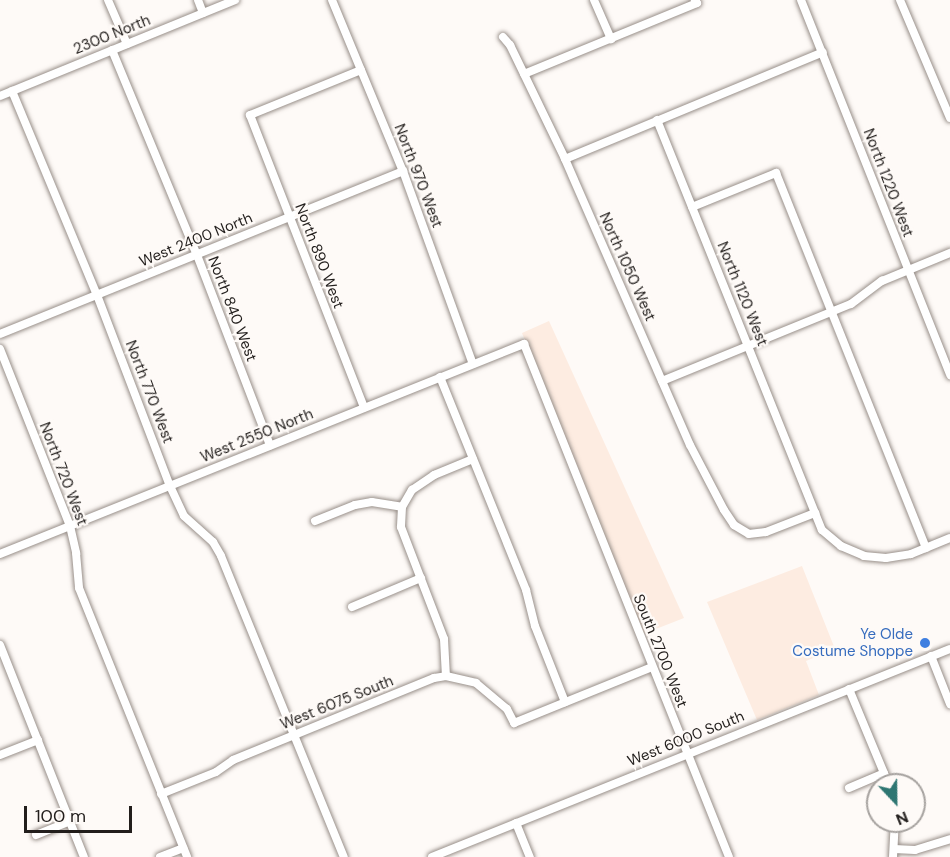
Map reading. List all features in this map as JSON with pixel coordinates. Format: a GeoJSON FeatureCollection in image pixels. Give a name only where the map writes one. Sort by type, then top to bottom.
{"type":"FeatureCollection","features":[{"type":"Feature","properties":{"kind":"street"},"geometry":{"type":"LineString","coordinates":[[108,0],[127,44]]}},
{"type":"Feature","properties":{"kind":"street"},"geometry":{"type":"LineString","coordinates":[[198,0],[203,13]]}},
{"type":"Feature","properties":{"kind":"street","name":"2300 North"},"geometry":{"type":"LineString","coordinates":[[0,96],[235,0]]}},
{"type":"Feature","properties":{"kind":"street","name":"North 970 West"},"geometry":{"type":"LineString","coordinates":[[332,0],[403,171],[473,364]]}},
{"type":"Feature","properties":{"kind":"street"},"geometry":{"type":"LineString","coordinates":[[594,0],[610,39]]}},
{"type":"Feature","properties":{"kind":"street","name":"North 1220 West"},"geometry":{"type":"LineString","coordinates":[[801,0],[950,375]]}},
{"type":"Feature","properties":{"kind":"street"},"geometry":{"type":"LineString","coordinates":[[900,0],[950,118]]}},
{"type":"Feature","properties":{"kind":"street"},"geometry":{"type":"LineString","coordinates":[[524,75],[696,2]]}},
{"type":"Feature","properties":{"kind":"street","name":"North 1050 West"},"geometry":{"type":"LineString","coordinates":[[503,37],[565,159],[662,381],[724,510],[734,525],[749,534],[766,532],[815,513]]}},
{"type":"Feature","properties":{"kind":"street","name":"North 840 West"},"geometry":{"type":"LineString","coordinates":[[112,50],[196,255],[270,446]]}},
{"type":"Feature","properties":{"kind":"street"},"geometry":{"type":"LineString","coordinates":[[565,159],[823,52]]}},
{"type":"Feature","properties":{"kind":"street","name":"North 890 West"},"geometry":{"type":"LineString","coordinates":[[361,70],[250,115],[364,408]]}},
{"type":"Feature","properties":{"kind":"street","name":"North 770 West"},"geometry":{"type":"LineString","coordinates":[[12,90],[98,295],[170,486],[184,516],[213,542],[221,556],[344,857]]}},
{"type":"Feature","properties":{"kind":"street","name":"North 1120 West"},"geometry":{"type":"LineString","coordinates":[[657,120],[822,530],[841,546],[864,556],[886,558],[911,554],[926,548]]}},
{"type":"Feature","properties":{"kind":"street","name":"West 2400 North"},"geometry":{"type":"LineString","coordinates":[[0,334],[403,171]]}},
{"type":"Feature","properties":{"kind":"street"},"geometry":{"type":"LineString","coordinates":[[692,207],[776,173],[926,548],[950,538]]}},
{"type":"Feature","properties":{"kind":"street"},"geometry":{"type":"LineString","coordinates":[[662,381],[851,304],[882,281],[950,253]]}},
{"type":"Feature","properties":{"kind":"street","name":"West 2550 North"},"geometry":{"type":"LineString","coordinates":[[0,554],[524,344]]}},
{"type":"Feature","properties":{"kind":"street","name":"South 2700 West"},"geometry":{"type":"LineString","coordinates":[[524,344],[606,555],[729,857]]}},
{"type":"Feature","properties":{"kind":"street","name":"North 720 West"},"geometry":{"type":"LineString","coordinates":[[0,348],[70,526],[76,553],[79,588],[187,857]]}},
{"type":"Feature","properties":{"kind":"street"},"geometry":{"type":"LineString","coordinates":[[440,377],[526,590],[536,626],[565,702]]}},
{"type":"Feature","properties":{"kind":"street"},"geometry":{"type":"LineString","coordinates":[[473,459],[434,476],[412,490],[402,507],[401,527],[444,639],[446,676],[476,683],[507,709],[514,723],[652,667]]}},
{"type":"Feature","properties":{"kind":"street"},"geometry":{"type":"LineString","coordinates":[[315,521],[355,505],[372,502],[402,507]]}},
{"type":"Feature","properties":{"kind":"street"},"geometry":{"type":"LineString","coordinates":[[352,607],[421,578]]}},
{"type":"Feature","properties":{"kind":"street"},"geometry":{"type":"LineString","coordinates":[[0,645],[84,857]]}},
{"type":"Feature","properties":{"kind":"street","name":"West 6000 South"},"geometry":{"type":"LineString","coordinates":[[432,857],[950,649]]}},
{"type":"Feature","properties":{"kind":"street"},"geometry":{"type":"LineString","coordinates":[[931,656],[950,704]]}},
{"type":"Feature","properties":{"kind":"street","name":"West 6075 South"},"geometry":{"type":"LineString","coordinates":[[161,794],[216,772],[233,760],[434,678],[446,676]]}},
{"type":"Feature","properties":{"kind":"street"},"geometry":{"type":"LineString","coordinates":[[849,689],[884,773]]}},
{"type":"Feature","properties":{"kind":"street"},"geometry":{"type":"LineString","coordinates":[[0,755],[38,740]]}},
{"type":"Feature","properties":{"kind":"street"},"geometry":{"type":"LineString","coordinates":[[849,788],[866,781]]}},
{"type":"Feature","properties":{"kind":"street"},"geometry":{"type":"LineString","coordinates":[[36,835],[70,821]]}},
{"type":"Feature","properties":{"kind":"street"},"geometry":{"type":"LineString","coordinates":[[516,823],[530,857]]}},
{"type":"Feature","properties":{"kind":"street"},"geometry":{"type":"LineString","coordinates":[[895,833],[894,853],[915,850],[950,839]]}},
{"type":"Feature","properties":{"kind":"street"},"geometry":{"type":"LineString","coordinates":[[160,857],[183,848]]}},
{"type":"Feature","properties":{"kind":"shaded area"},"geometry":{"type":"Polygon","coordinates":[[[549,321],[684,618],[643,634],[522,333],[549,321]]]}},
{"type":"Feature","properties":{"kind":"shaded area"},"geometry":{"type":"Polygon","coordinates":[[[802,566],[835,649],[806,661],[819,695],[757,720],[707,602],[802,566]]]}},
{"type":"Feature","properties":{"kind":"place","name":"Ye Olde Costume Shoppe"},"geometry":{"type":"Point","coordinates":[925,643]}}]}
